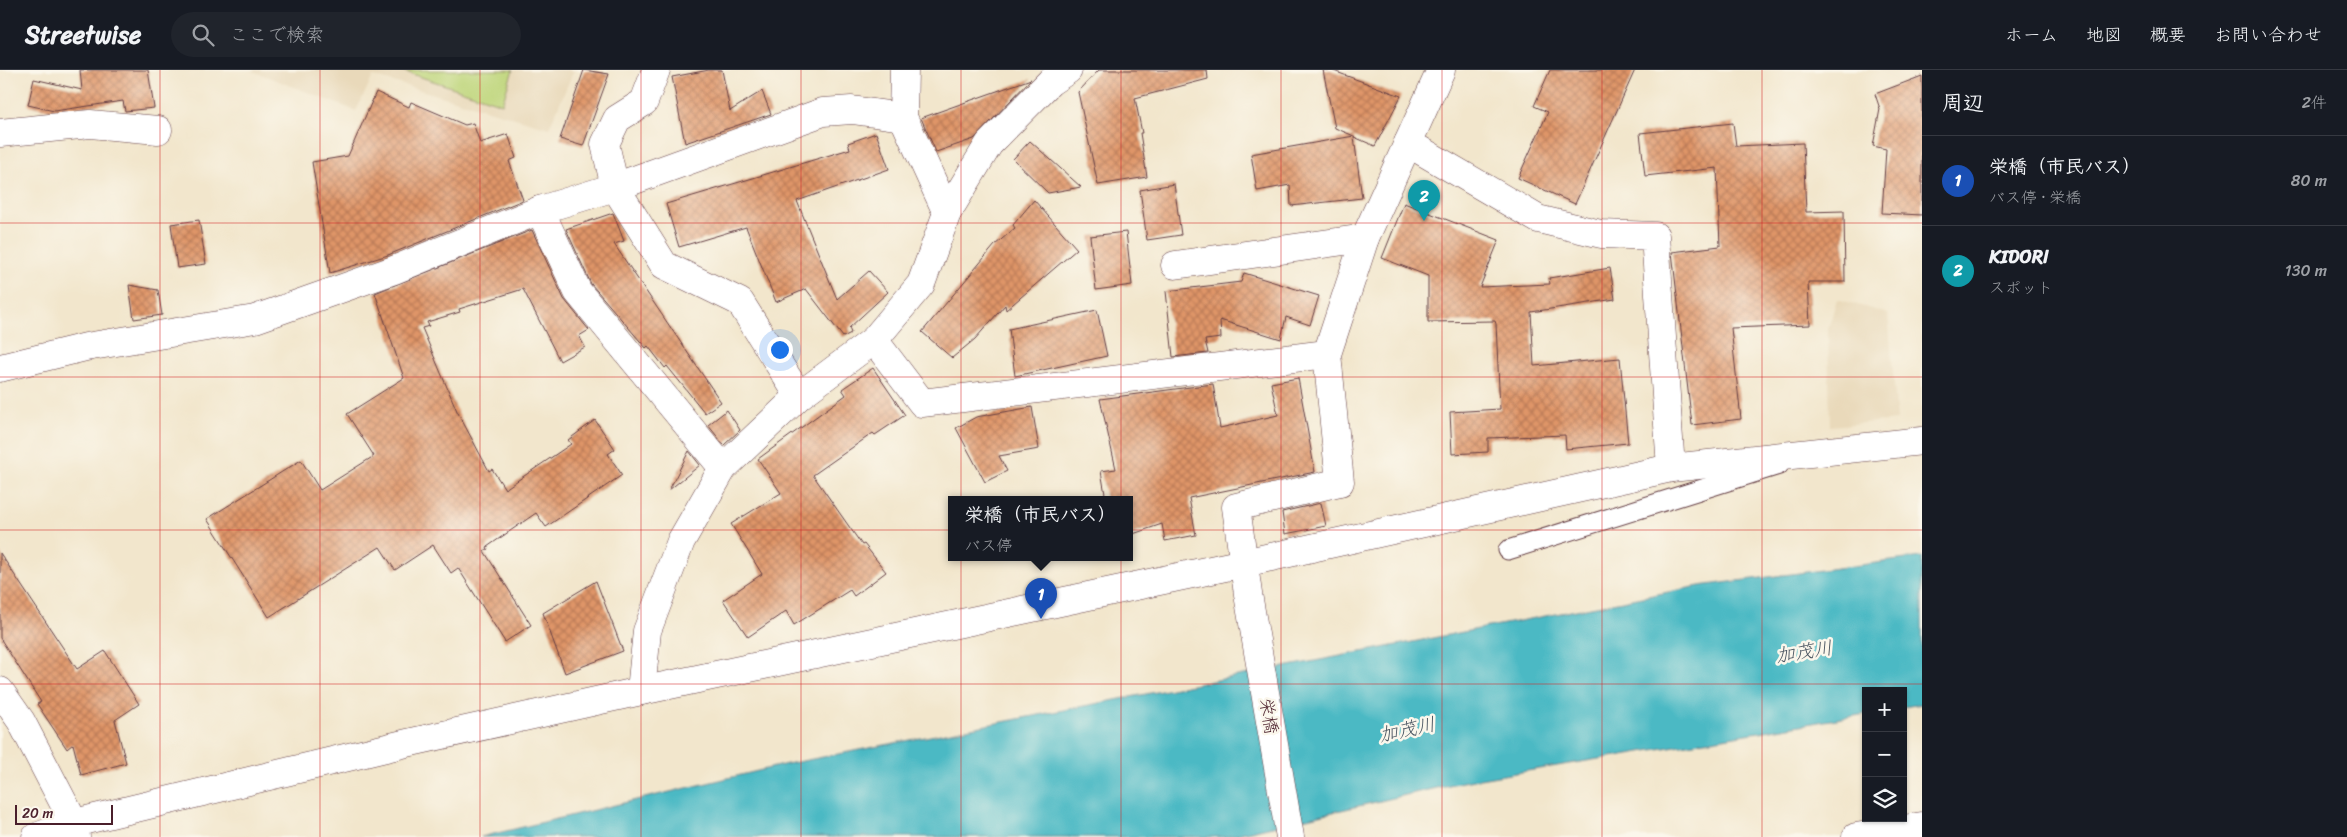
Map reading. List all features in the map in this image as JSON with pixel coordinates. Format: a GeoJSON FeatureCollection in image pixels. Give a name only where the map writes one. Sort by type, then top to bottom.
{"type":"FeatureCollection","features":[{"type":"Feature","properties":{"kind":"street"},"geometry":{"type":"LineString","coordinates":[[656,70],[644,102],[617,120],[605,144],[615,187],[664,265],[740,302],[799,396]]}},
{"type":"Feature","properties":{"kind":"street"},"geometry":{"type":"LineString","coordinates":[[904,70],[903,117],[947,213]]}},
{"type":"Feature","properties":{"kind":"street"},"geometry":{"type":"LineString","coordinates":[[641,691],[647,631],[681,541],[723,468],[799,396],[874,340],[921,284],[947,213],[989,144],[1050,82],[1068,70]]}},
{"type":"Feature","properties":{"kind":"street"},"geometry":{"type":"LineString","coordinates":[[874,340],[922,403],[1327,354],[1365,238],[1441,70]]}},
{"type":"Feature","properties":{"kind":"street"},"geometry":{"type":"LineString","coordinates":[[0,368],[86,347],[255,318],[394,270],[540,210],[615,187],[823,112],[852,110],[903,117]]}},
{"type":"Feature","properties":{"kind":"street"},"geometry":{"type":"LineString","coordinates":[[0,133],[90,124],[158,130]]}},
{"type":"Feature","properties":{"kind":"street"},"geometry":{"type":"LineString","coordinates":[[1408,143],[1538,219],[1601,234],[1655,236],[1671,468]]}},
{"type":"Feature","properties":{"kind":"street"},"geometry":{"type":"LineString","coordinates":[[540,210],[578,292],[723,468]]}},
{"type":"Feature","properties":{"kind":"street"},"geometry":{"type":"LineString","coordinates":[[1176,265],[1365,238]]}},
{"type":"Feature","properties":{"kind":"street","name":"栄橋"},"geometry":{"type":"LineString","coordinates":[[1290,837],[1248,594],[1236,507],[1340,482],[1327,354]]}},
{"type":"Feature","properties":{"kind":"street"},"geometry":{"type":"LineString","coordinates":[[36,837],[75,830],[407,743],[641,691],[1244,563],[1671,468],[1922,441]]}},
{"type":"Feature","properties":{"kind":"street"},"geometry":{"type":"LineString","coordinates":[[0,691],[21,721],[75,830]]}},
{"type":"Feature","properties":{"kind":"street"},"geometry":{"type":"LineString","coordinates":[[1856,837],[1922,826]]}},
{"type":"Feature","properties":{"kind":"lane"},"geometry":{"type":"LineString","coordinates":[[1508,550],[1822,452]]}},
{"type":"Feature","properties":{"kind":"shaded area"},"geometry":{"type":"Polygon","coordinates":[[[250,70],[574,70],[549,128],[373,76],[356,111],[250,70]]]}},
{"type":"Feature","properties":{"kind":"shaded area"},"geometry":{"type":"Polygon","coordinates":[[[1837,299],[1888,314],[1897,420],[1830,426],[1828,329],[1837,299]]]}},
{"type":"Feature","properties":{"kind":"green space"},"geometry":{"type":"Polygon","coordinates":[[[400,70],[513,70],[502,104],[400,70]]]}},
{"type":"Feature","properties":{"kind":"water","name":"加茂川"},"geometry":{"type":"Polygon","coordinates":[[[1922,557],[1922,704],[1907,706],[1907,687],[1862,687],[1862,715],[1462,782],[1225,837],[481,837],[787,764],[1699,586],[1922,557]]]}},
{"type":"Feature","properties":{"kind":"building"},"geometry":{"type":"Polygon","coordinates":[[[80,70],[148,70],[154,108],[125,111],[123,101],[54,111],[28,105],[34,79],[82,90],[80,70]]]}},
{"type":"Feature","properties":{"kind":"building"},"geometry":{"type":"Polygon","coordinates":[[[584,70],[609,74],[583,146],[560,139],[584,70]]]}},
{"type":"Feature","properties":{"kind":"building"},"geometry":{"type":"Polygon","coordinates":[[[709,70],[722,70],[730,111],[762,91],[771,114],[685,143],[672,77],[709,70]]]}},
{"type":"Feature","properties":{"kind":"building"},"geometry":{"type":"Polygon","coordinates":[[[1099,70],[1207,70],[1208,79],[1135,98],[1142,133],[1140,133],[1147,177],[1098,185],[1078,92],[1099,70]]]}},
{"type":"Feature","properties":{"kind":"building"},"geometry":{"type":"Polygon","coordinates":[[[1323,70],[1331,70],[1401,96],[1375,146],[1354,137],[1362,198],[1291,206],[1290,185],[1257,191],[1251,154],[1354,136],[1335,128],[1323,70]]]}},
{"type":"Feature","properties":{"kind":"building"},"geometry":{"type":"Polygon","coordinates":[[[1550,70],[1635,70],[1575,204],[1518,178],[1548,112],[1534,106],[1550,70]]]}},
{"type":"Feature","properties":{"kind":"building"},"geometry":{"type":"Polygon","coordinates":[[[1922,76],[1922,215],[1882,213],[1886,149],[1873,146],[1880,109],[1875,94],[1922,76]]]}},
{"type":"Feature","properties":{"kind":"building"},"geometry":{"type":"Polygon","coordinates":[[[1031,79],[974,139],[936,152],[921,118],[1031,79]]]}},
{"type":"Feature","properties":{"kind":"building"},"geometry":{"type":"Polygon","coordinates":[[[376,92],[409,107],[411,102],[465,125],[473,123],[480,143],[508,134],[516,158],[509,161],[523,200],[388,255],[330,273],[312,162],[348,156],[376,92]]]}},
{"type":"Feature","properties":{"kind":"building"},"geometry":{"type":"Polygon","coordinates":[[[1733,123],[1736,146],[1803,143],[1806,212],[1844,211],[1845,282],[1808,282],[1810,325],[1731,328],[1741,419],[1692,425],[1672,252],[1720,246],[1717,168],[1645,176],[1640,133],[1733,123]]]}},
{"type":"Feature","properties":{"kind":"building"},"geometry":{"type":"Polygon","coordinates":[[[876,133],[889,169],[797,201],[837,299],[869,271],[888,292],[849,328],[851,333],[843,337],[806,289],[776,302],[746,227],[679,247],[666,204],[850,149],[848,143],[876,133]]]}},
{"type":"Feature","properties":{"kind":"building"},"geometry":{"type":"Polygon","coordinates":[[[1030,141],[1081,187],[1048,193],[1013,159],[1030,141]]]}},
{"type":"Feature","properties":{"kind":"building"},"geometry":{"type":"Polygon","coordinates":[[[1174,184],[1181,235],[1147,240],[1140,190],[1174,184]]]}},
{"type":"Feature","properties":{"kind":"building"},"geometry":{"type":"Polygon","coordinates":[[[1034,200],[1077,249],[1006,310],[1005,305],[975,339],[952,358],[922,332],[995,245],[1015,228],[1013,225],[1034,200]]]}},
{"type":"Feature","properties":{"kind":"building"},"geometry":{"type":"Polygon","coordinates":[[[1404,203],[1499,240],[1480,287],[1550,284],[1549,278],[1610,268],[1615,299],[1531,312],[1534,366],[1620,358],[1628,443],[1566,449],[1565,435],[1488,438],[1488,452],[1452,454],[1450,412],[1500,409],[1496,324],[1495,321],[1428,322],[1428,276],[1382,258],[1404,203]]]}},
{"type":"Feature","properties":{"kind":"building"},"geometry":{"type":"Polygon","coordinates":[[[613,213],[624,241],[614,244],[721,402],[705,413],[667,366],[665,368],[648,346],[646,348],[591,284],[566,229],[613,213]]]}},
{"type":"Feature","properties":{"kind":"building"},"geometry":{"type":"Polygon","coordinates":[[[199,220],[206,264],[177,268],[171,224],[199,220]]]}},
{"type":"Feature","properties":{"kind":"building"},"geometry":{"type":"Polygon","coordinates":[[[532,230],[564,299],[589,330],[579,336],[585,347],[560,361],[523,289],[459,309],[460,312],[427,322],[429,326],[422,328],[457,411],[489,471],[492,469],[505,489],[571,444],[568,440],[595,420],[615,449],[608,454],[622,475],[546,527],[536,513],[484,551],[531,625],[505,642],[458,568],[451,573],[433,545],[395,570],[380,547],[269,617],[207,519],[301,460],[320,490],[374,456],[347,414],[404,378],[375,293],[532,230]]]}},
{"type":"Feature","properties":{"kind":"building"},"geometry":{"type":"Polygon","coordinates":[[[1126,232],[1132,285],[1096,290],[1090,236],[1126,232]]]}},
{"type":"Feature","properties":{"kind":"building"},"geometry":{"type":"Polygon","coordinates":[[[1244,273],[1319,296],[1310,325],[1286,317],[1281,339],[1220,320],[1221,338],[1205,340],[1208,353],[1173,357],[1166,291],[1241,282],[1244,273]]]}},
{"type":"Feature","properties":{"kind":"building"},"geometry":{"type":"Polygon","coordinates":[[[129,285],[158,290],[162,315],[134,319],[129,285]]]}},
{"type":"Feature","properties":{"kind":"building"},"geometry":{"type":"Polygon","coordinates":[[[1097,310],[1107,356],[1015,376],[1009,329],[1097,310]]]}},
{"type":"Feature","properties":{"kind":"building"},"geometry":{"type":"Polygon","coordinates":[[[873,368],[905,415],[875,435],[873,433],[813,475],[862,545],[864,544],[886,572],[854,596],[850,590],[794,625],[786,611],[748,637],[723,600],[762,574],[731,524],[781,493],[758,459],[846,395],[842,389],[873,368]]]}},
{"type":"Feature","properties":{"kind":"building"},"geometry":{"type":"Polygon","coordinates":[[[1298,378],[1315,472],[1189,498],[1196,535],[1165,541],[1162,524],[1133,534],[1133,496],[1105,496],[1101,471],[1116,469],[1100,399],[1213,384],[1220,428],[1278,415],[1271,383],[1298,378]]]}},
{"type":"Feature","properties":{"kind":"building"},"geometry":{"type":"Polygon","coordinates":[[[1032,407],[1039,449],[999,456],[1007,471],[985,482],[956,428],[976,417],[1032,407]]]}},
{"type":"Feature","properties":{"kind":"building"},"geometry":{"type":"Polygon","coordinates":[[[727,410],[740,430],[724,445],[708,425],[727,410]]]}},
{"type":"Feature","properties":{"kind":"building"},"geometry":{"type":"Polygon","coordinates":[[[689,451],[700,465],[669,490],[689,451]]]}},
{"type":"Feature","properties":{"kind":"building"},"geometry":{"type":"Polygon","coordinates":[[[1321,503],[1326,526],[1285,534],[1282,512],[1321,503]]]}},
{"type":"Feature","properties":{"kind":"building"},"geometry":{"type":"Polygon","coordinates":[[[0,553],[77,669],[105,651],[139,704],[115,720],[126,763],[81,775],[73,744],[67,749],[37,704],[41,702],[0,638],[0,553]]]}},
{"type":"Feature","properties":{"kind":"building"},"geometry":{"type":"Polygon","coordinates":[[[596,581],[623,651],[565,673],[543,613],[596,581]]]}},
{"type":"Feature","properties":{"kind":"place","name":"KIDORI"},"geometry":{"type":"Point","coordinates":[1424,221]}},
{"type":"Feature","properties":{"kind":"place","name":"栄橋（市民バス）"},"geometry":{"type":"Point","coordinates":[1041,619]}}]}
